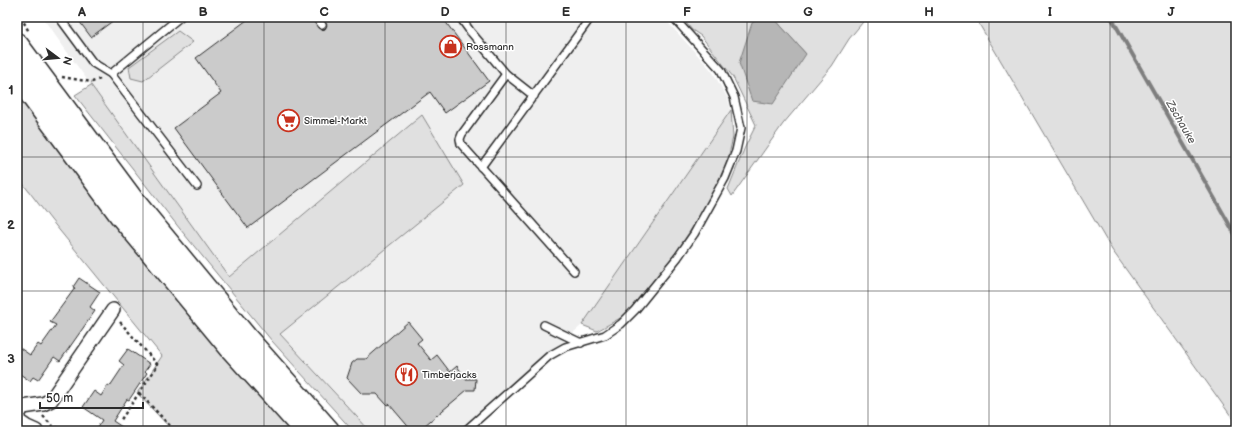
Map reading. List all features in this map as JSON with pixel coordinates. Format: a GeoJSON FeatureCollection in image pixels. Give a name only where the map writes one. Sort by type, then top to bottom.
{"type":"FeatureCollection","features":[{"type":"Feature","properties":{"kind":"main road"},"geometry":{"type":"LineString","coordinates":[[17,44],[133,200],[246,337],[329,431]]}},
{"type":"Feature","properties":{"kind":"main road"},"geometry":{"type":"LineString","coordinates":[[17,76],[120,215],[232,350],[305,431]]}},
{"type":"Feature","properties":{"kind":"street"},"geometry":{"type":"LineString","coordinates":[[23,406],[43,404],[51,400],[112,312]]}},
{"type":"Feature","properties":{"kind":"street"},"geometry":{"type":"LineString","coordinates":[[17,420],[36,431]]}},
{"type":"Feature","properties":{"kind":"lane"},"geometry":{"type":"LineString","coordinates":[[59,17],[93,63],[111,74],[197,186]]}},
{"type":"Feature","properties":{"kind":"lane"},"geometry":{"type":"LineString","coordinates":[[111,74],[180,17]]}},
{"type":"Feature","properties":{"kind":"lane"},"geometry":{"type":"LineString","coordinates":[[316,17],[322,24]]}},
{"type":"Feature","properties":{"kind":"lane"},"geometry":{"type":"LineString","coordinates":[[460,17],[506,74],[534,96]]}},
{"type":"Feature","properties":{"kind":"lane"},"geometry":{"type":"LineString","coordinates":[[482,166],[591,17]]}},
{"type":"Feature","properties":{"kind":"lane"},"geometry":{"type":"LineString","coordinates":[[465,431],[549,356],[565,347],[605,336],[621,324],[635,310],[678,257],[694,234],[725,178],[736,151],[741,128],[734,97],[721,70],[673,17]]}},
{"type":"Feature","properties":{"kind":"lane"},"geometry":{"type":"LineString","coordinates":[[506,74],[462,134],[460,139],[461,144],[574,271]]}},
{"type":"Feature","properties":{"kind":"lane"},"geometry":{"type":"LineString","coordinates":[[544,325],[581,343]]}},
{"type":"Feature","properties":{"kind":"path"},"geometry":{"type":"LineString","coordinates":[[58,76],[92,82],[111,74]]}},
{"type":"Feature","properties":{"kind":"path"},"geometry":{"type":"LineString","coordinates":[[112,312],[158,365],[120,421]]}},
{"type":"Feature","properties":{"kind":"path"},"geometry":{"type":"LineString","coordinates":[[139,393],[175,431]]}},
{"type":"Feature","properties":{"kind":"path"},"geometry":{"type":"LineString","coordinates":[[23,406],[52,426],[63,431]]}},
{"type":"Feature","properties":{"kind":"shaded area"},"geometry":{"type":"Polygon","coordinates":[[[42,17],[663,17],[712,71],[728,99],[731,110],[582,325],[461,431],[370,431],[280,334],[464,185],[422,116],[229,277],[42,17]]]}},
{"type":"Feature","properties":{"kind":"shaded area"},"geometry":{"type":"Polygon","coordinates":[[[681,17],[761,17],[752,23],[806,54],[773,17],[867,17],[849,39],[832,66],[783,124],[732,196],[728,189],[745,147],[756,125],[733,77],[701,36],[692,30],[681,17]]]}},
{"type":"Feature","properties":{"kind":"shaded area"},"geometry":{"type":"Polygon","coordinates":[[[761,17],[773,17],[806,54],[773,104],[752,101],[739,63],[752,23],[761,17]]]}},
{"type":"Feature","properties":{"kind":"shaded area"},"geometry":{"type":"Polygon","coordinates":[[[975,17],[1236,17],[1236,423],[1112,250],[975,17]]]}},
{"type":"Feature","properties":{"kind":"shaded area"},"geometry":{"type":"Polygon","coordinates":[[[178,31],[193,42],[143,81],[131,78],[129,67],[178,31]]]}},
{"type":"Feature","properties":{"kind":"shaded area"},"geometry":{"type":"Polygon","coordinates":[[[91,85],[229,277],[422,115],[464,185],[280,334],[370,431],[353,431],[272,341],[180,229],[75,95],[91,85]]]}},
{"type":"Feature","properties":{"kind":"shaded area"},"geometry":{"type":"Polygon","coordinates":[[[17,94],[82,181],[184,309],[291,431],[173,431],[137,393],[162,356],[17,176],[17,94]]]}},
{"type":"Feature","properties":{"kind":"shaded area"},"geometry":{"type":"Polygon","coordinates":[[[731,110],[733,137],[727,163],[702,213],[674,255],[624,316],[597,331],[582,325],[731,110]]]}},
{"type":"Feature","properties":{"kind":"building"},"geometry":{"type":"Polygon","coordinates":[[[76,17],[118,17],[91,37],[76,17]]]}},
{"type":"Feature","properties":{"kind":"building","name":"Simmel-Markt"},"geometry":{"type":"Polygon","coordinates":[[[251,17],[311,17],[318,28],[322,30],[325,29],[327,25],[322,17],[442,17],[489,81],[445,113],[430,92],[248,228],[174,128],[221,93],[196,58],[251,17]]]}},
{"type":"Feature","properties":{"kind":"building"},"geometry":{"type":"Polygon","coordinates":[[[79,278],[100,292],[90,307],[95,311],[60,361],[54,357],[38,380],[33,377],[30,381],[17,372],[17,346],[30,355],[38,344],[41,346],[56,325],[50,322],[75,288],[73,287],[79,278]]]}},
{"type":"Feature","properties":{"kind":"building","name":"Timberjacks"},"geometry":{"type":"Polygon","coordinates":[[[408,322],[422,339],[417,343],[431,360],[437,355],[450,372],[457,366],[466,379],[476,379],[475,390],[467,390],[418,431],[412,431],[389,404],[387,405],[377,394],[362,394],[347,378],[352,363],[357,359],[366,359],[408,322]]]}},
{"type":"Feature","properties":{"kind":"building"},"geometry":{"type":"Polygon","coordinates":[[[128,349],[150,364],[145,371],[147,373],[129,400],[127,399],[113,421],[128,431],[95,431],[102,420],[83,407],[94,391],[101,396],[108,385],[110,386],[124,365],[119,361],[128,349]]]}},
{"type":"Feature","properties":{"kind":"waterway","name":"Zschauke"},"geometry":{"type":"LineString","coordinates":[[1111,17],[1236,236]]}},
{"type":"Feature","properties":{"kind":"place","name":"Rossmann"},"geometry":{"type":"Point","coordinates":[451,47]}},
{"type":"Feature","properties":{"kind":"place","name":"Simmel-Markt"},"geometry":{"type":"Point","coordinates":[288,121]}},
{"type":"Feature","properties":{"kind":"place","name":"Timberjacks"},"geometry":{"type":"Point","coordinates":[406,375]}}]}
